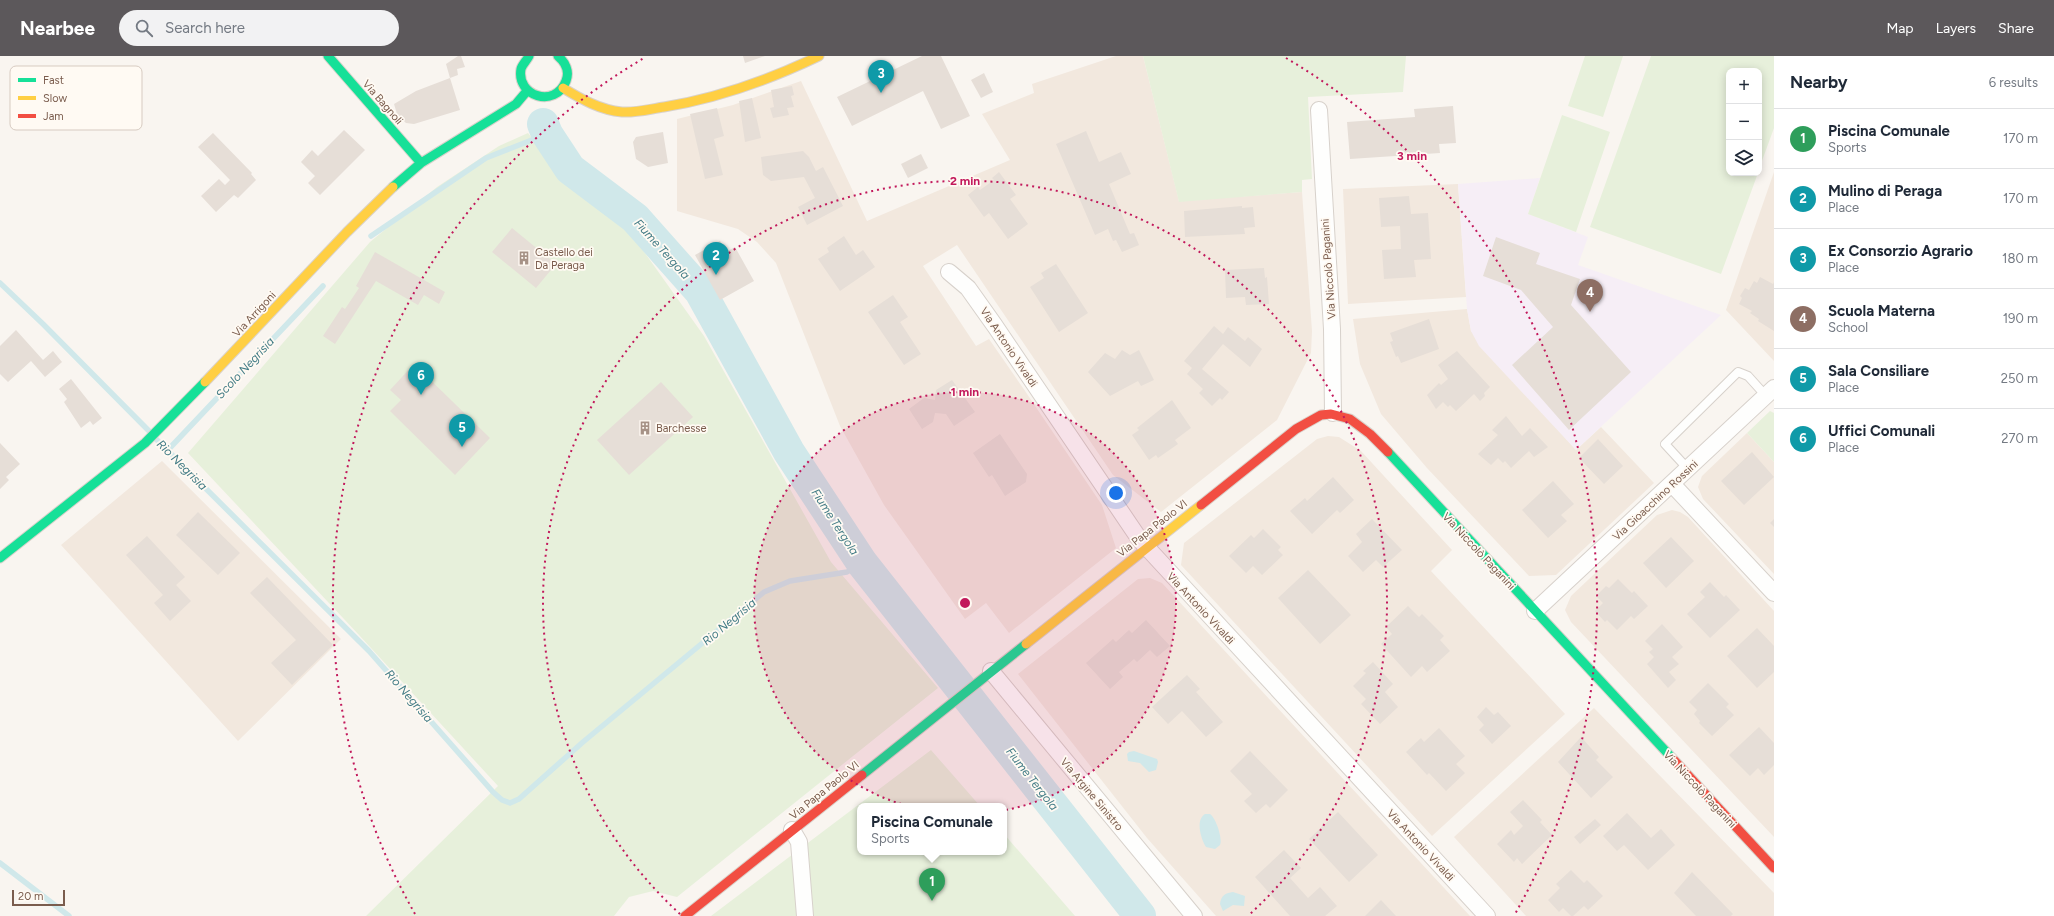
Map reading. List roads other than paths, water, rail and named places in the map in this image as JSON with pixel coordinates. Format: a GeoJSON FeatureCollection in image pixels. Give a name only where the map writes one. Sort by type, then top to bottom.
{"type":"FeatureCollection","features":[{"type":"Feature","properties":{"kind":"street","name":"Via Bagnoli"},"geometry":{"type":"LineString","coordinates":[[328,56],[421,163]]}},
{"type":"Feature","properties":{"kind":"street"},"geometry":{"type":"LineString","coordinates":[[529,56],[521,68],[522,83],[527,91],[543,98],[556,94],[563,88],[567,74],[563,60],[558,56]]}},
{"type":"Feature","properties":{"kind":"street"},"geometry":{"type":"LineString","coordinates":[[563,88],[582,100],[600,107],[622,112],[652,109],[701,102],[735,92],[797,67],[819,56]]}},
{"type":"Feature","properties":{"kind":"street","name":"Via Arrigoni"},"geometry":{"type":"LineString","coordinates":[[0,558],[145,443],[163,426],[347,232],[421,163],[516,104],[527,91]]}},
{"type":"Feature","properties":{"kind":"street","name":"Via Niccolò Paganini"},"geometry":{"type":"LineString","coordinates":[[1319,110],[1322,185],[1332,329],[1333,413],[1356,422],[1368,431],[1774,868]]}},
{"type":"Feature","properties":{"kind":"street","name":"Via Antonio Vivaldi"},"geometry":{"type":"LineString","coordinates":[[949,272],[968,288],[991,320],[1146,548],[1487,916]]}},
{"type":"Feature","properties":{"kind":"street","name":"Via Gioacchino Rossini"},"geometry":{"type":"LineString","coordinates":[[1535,611],[1770,392]]}},
{"type":"Feature","properties":{"kind":"street","name":"Via Papa Paolo VI"},"geometry":{"type":"LineString","coordinates":[[685,916],[1308,420],[1319,415],[1333,413]]}},
{"type":"Feature","properties":{"kind":"street"},"geometry":{"type":"LineString","coordinates":[[1672,484],[1774,593]]}},
{"type":"Feature","properties":{"kind":"street","name":"Via Argine Sinistro"},"geometry":{"type":"LineString","coordinates":[[991,671],[1194,916]]}},
{"type":"Feature","properties":{"kind":"street"},"geometry":{"type":"LineString","coordinates":[[792,830],[799,842],[805,916]]}},
{"type":"Feature","properties":{"kind":"lane"},"geometry":{"type":"LineString","coordinates":[[1688,469],[1665,444],[1738,372],[1748,376],[1770,392]]}},
{"type":"Feature","properties":{"kind":"water"},"geometry":{"type":"Polygon","coordinates":[[[1134,751],[1157,759],[1158,762],[1156,770],[1149,772],[1140,763],[1128,761],[1127,754],[1134,751]]]}},
{"type":"Feature","properties":{"kind":"water"},"geometry":{"type":"Polygon","coordinates":[[[1205,814],[1210,814],[1215,820],[1221,838],[1220,845],[1215,849],[1206,847],[1202,839],[1200,821],[1205,814]]]}},
{"type":"Feature","properties":{"kind":"water"},"geometry":{"type":"Polygon","coordinates":[[[1233,892],[1245,896],[1244,906],[1233,905],[1223,911],[1220,904],[1221,898],[1226,894],[1233,892]]]}},
{"type":"Feature","properties":{"kind":"waterway","name":"Fiume Tergola"},"geometry":{"type":"LineString","coordinates":[[543,124],[547,134],[570,169],[635,218],[700,291],[789,452],[862,563],[1140,916]]}},
{"type":"Feature","properties":{"kind":"waterway","name":"Scolo Negrisia"},"geometry":{"type":"LineString","coordinates":[[371,236],[486,158],[547,134]]}},
{"type":"Feature","properties":{"kind":"waterway","name":"Rio Negrisia"},"geometry":{"type":"LineString","coordinates":[[0,283],[43,324],[150,432]]}},
{"type":"Feature","properties":{"kind":"waterway","name":"Scolo Negrisia"},"geometry":{"type":"LineString","coordinates":[[167,451],[323,286]]}},
{"type":"Feature","properties":{"kind":"waterway","name":"Rio Negrisia"},"geometry":{"type":"LineString","coordinates":[[156,439],[369,651],[493,792],[502,800],[510,803],[519,799],[583,742],[764,592],[790,581],[847,572],[862,563]]}},
{"type":"Feature","properties":{"kind":"waterway"},"geometry":{"type":"LineString","coordinates":[[0,863],[69,916]]}},
{"type":"Feature","properties":{"kind":"place","name":"Ex Consorzio Agrario"},"geometry":{"type":"Point","coordinates":[881,93]}},
{"type":"Feature","properties":{"kind":"place","name":"Castello dei Da Peraga"},"geometry":{"type":"Point","coordinates":[524,258]}},
{"type":"Feature","properties":{"kind":"place","name":"Mulino di Peraga"},"geometry":{"type":"Point","coordinates":[716,275]}},
{"type":"Feature","properties":{"kind":"place","name":"Scuola Materna"},"geometry":{"type":"Point","coordinates":[1590,312]}},
{"type":"Feature","properties":{"kind":"place","name":"Uffici Comunali"},"geometry":{"type":"Point","coordinates":[421,395]}},
{"type":"Feature","properties":{"kind":"place","name":"Barchesse"},"geometry":{"type":"Point","coordinates":[645,428]}},
{"type":"Feature","properties":{"kind":"place","name":"Sala Consiliare"},"geometry":{"type":"Point","coordinates":[462,447]}},
{"type":"Feature","properties":{"kind":"place","name":"Piscina Comunale"},"geometry":{"type":"Point","coordinates":[932,901]}}]}
